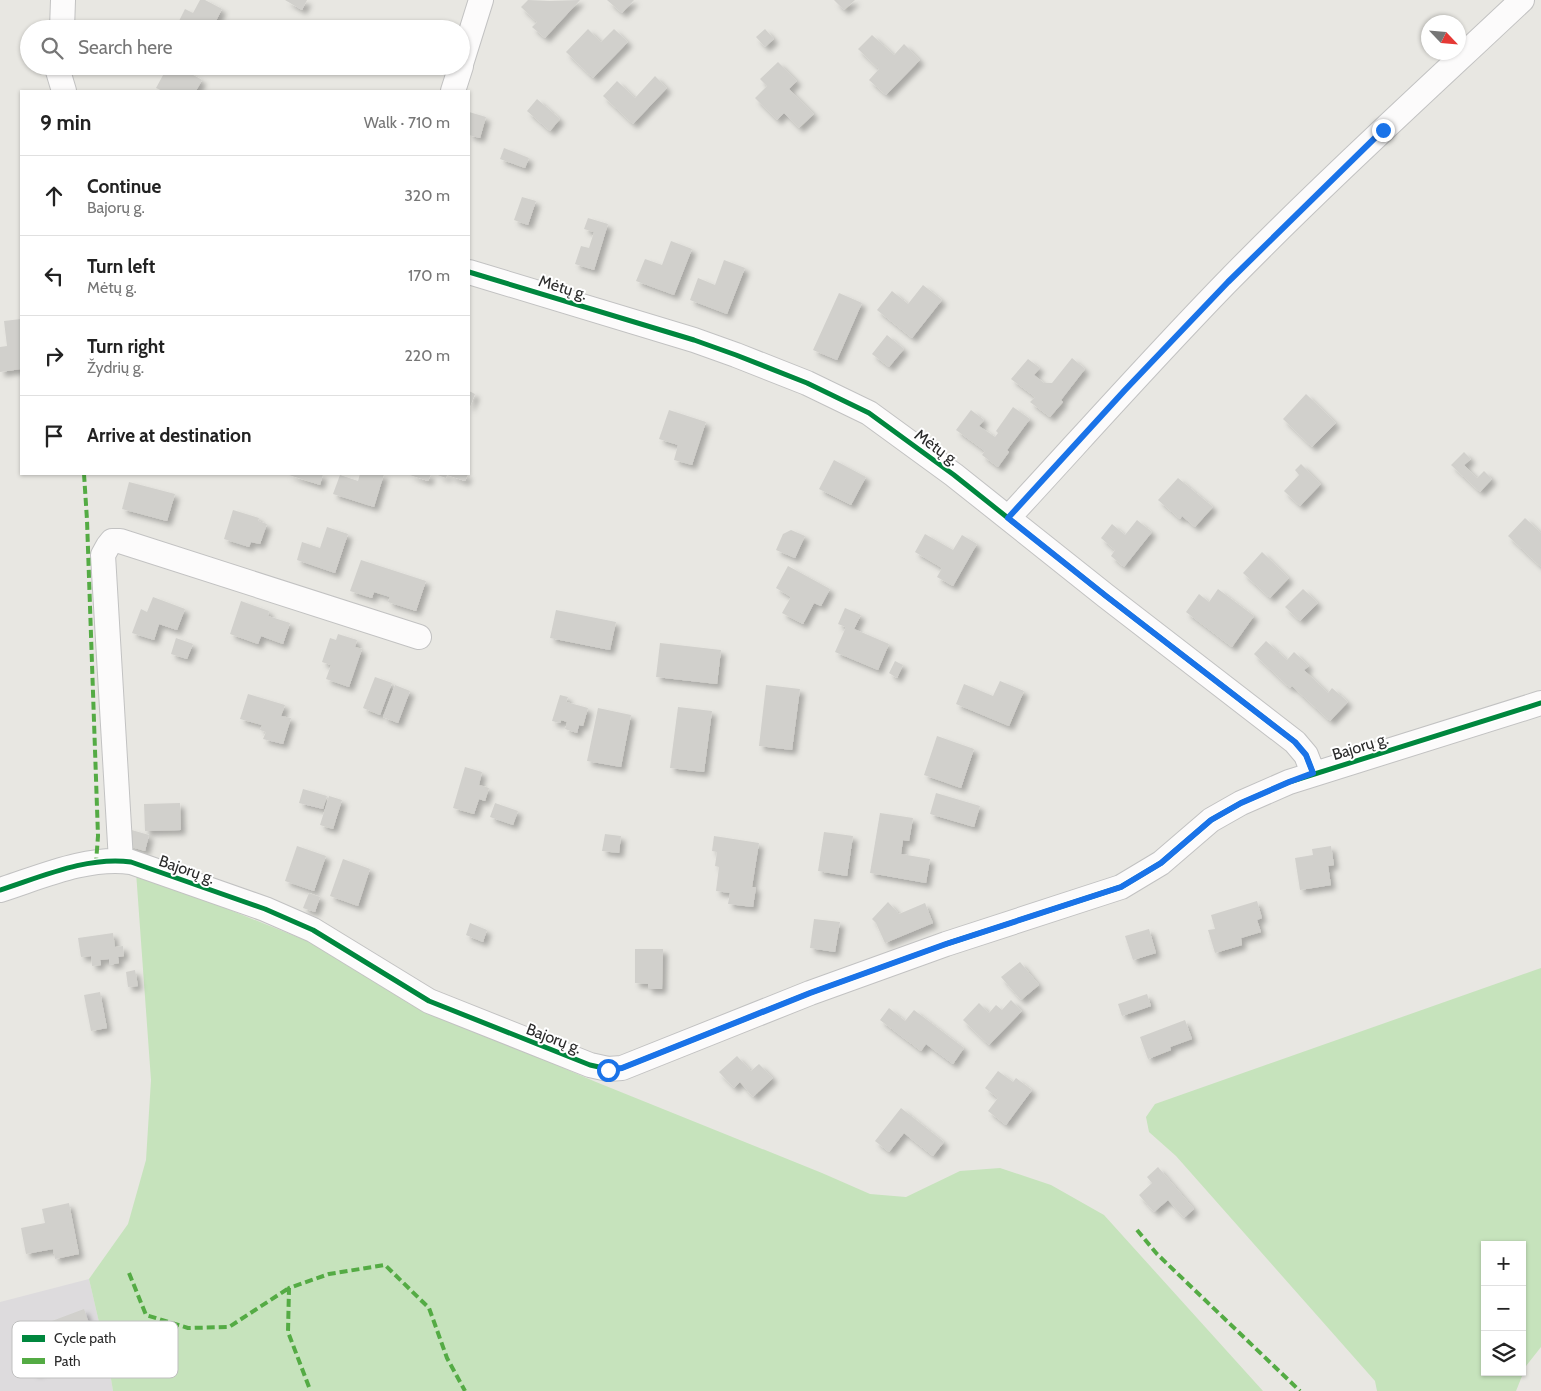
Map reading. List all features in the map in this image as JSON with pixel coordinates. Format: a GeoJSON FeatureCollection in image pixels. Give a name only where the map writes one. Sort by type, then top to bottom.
{"type":"FeatureCollection","features":[{"type":"Feature","properties":{"kind":"street"},"geometry":{"type":"LineString","coordinates":[[62,20],[63,0]]}},
{"type":"Feature","properties":{"kind":"street"},"geometry":{"type":"LineString","coordinates":[[470,36],[481,0]]}},
{"type":"Feature","properties":{"kind":"street"},"geometry":{"type":"LineString","coordinates":[[1008,518],[1125,390],[1228,282],[1383,130],[1522,0]]}},
{"type":"Feature","properties":{"kind":"street"},"geometry":{"type":"LineString","coordinates":[[59,75],[64,90]]}},
{"type":"Feature","properties":{"kind":"street"},"geometry":{"type":"LineString","coordinates":[[453,90],[458,75]]}},
{"type":"Feature","properties":{"kind":"street","name":"Mėtų g."},"geometry":{"type":"LineString","coordinates":[[470,272],[694,340],[806,383],[869,413],[954,475],[1106,596],[1295,742],[1306,755],[1313,773]]}},
{"type":"Feature","properties":{"kind":"street"},"geometry":{"type":"LineString","coordinates":[[121,861],[104,555],[112,541],[120,541],[419,637]]}},
{"type":"Feature","properties":{"kind":"street","name":"Bajorų g."},"geometry":{"type":"LineString","coordinates":[[0,890],[60,870],[96,863],[121,861],[143,866],[265,909],[313,930],[429,1001],[590,1066],[608,1070],[622,1068],[810,993],[946,944],[1121,887],[1161,863],[1211,820],[1241,803],[1289,782],[1541,703]]}},
{"type":"Feature","properties":{"kind":"shaded area"},"geometry":{"type":"Polygon","coordinates":[[[89,1279],[99,1321],[12,1321],[12,1378],[111,1378],[113,1391],[0,1391],[0,1302],[89,1279]]]}},
{"type":"Feature","properties":{"kind":"green space"},"geometry":{"type":"Polygon","coordinates":[[[136,872],[327,949],[423,1008],[596,1082],[870,1194],[906,1197],[960,1171],[1000,1168],[1051,1185],[1104,1215],[1263,1391],[113,1391],[111,1378],[178,1378],[178,1321],[99,1321],[89,1279],[128,1224],[146,1160],[151,1080],[136,872]]]}},
{"type":"Feature","properties":{"kind":"green space"},"geometry":{"type":"Polygon","coordinates":[[[1541,968],[1541,1347],[1526,1366],[1526,1241],[1481,1241],[1481,1376],[1522,1376],[1516,1391],[1377,1391],[1375,1381],[1176,1156],[1149,1132],[1146,1117],[1155,1104],[1541,968]]]}},
{"type":"Feature","properties":{"kind":"building"},"geometry":{"type":"Polygon","coordinates":[[[200,0],[205,0],[222,9],[216,20],[180,20],[185,9],[193,13],[200,0]]]}},
{"type":"Feature","properties":{"kind":"building"},"geometry":{"type":"Polygon","coordinates":[[[285,0],[307,0],[302,10],[285,0]]]}},
{"type":"Feature","properties":{"kind":"building"},"geometry":{"type":"Polygon","coordinates":[[[528,0],[580,0],[545,38],[532,27],[537,22],[521,7],[528,0]]]}},
{"type":"Feature","properties":{"kind":"building"},"geometry":{"type":"Polygon","coordinates":[[[607,0],[634,0],[622,13],[607,0]]]}},
{"type":"Feature","properties":{"kind":"building"},"geometry":{"type":"Polygon","coordinates":[[[834,0],[855,0],[844,10],[834,0]]]}},
{"type":"Feature","properties":{"kind":"building"},"geometry":{"type":"Polygon","coordinates":[[[588,29],[601,42],[614,29],[628,42],[593,78],[566,52],[588,29]]]}},
{"type":"Feature","properties":{"kind":"building"},"geometry":{"type":"Polygon","coordinates":[[[765,29],[774,39],[765,47],[756,37],[765,29]]]}},
{"type":"Feature","properties":{"kind":"building"},"geometry":{"type":"Polygon","coordinates":[[[872,35],[894,55],[904,44],[920,60],[886,95],[869,80],[879,69],[858,49],[872,35]]]}},
{"type":"Feature","properties":{"kind":"building"},"geometry":{"type":"Polygon","coordinates":[[[778,62],[797,81],[789,89],[814,114],[799,128],[784,113],[777,120],[755,98],[767,86],[760,79],[778,62]]]}},
{"type":"Feature","properties":{"kind":"building"},"geometry":{"type":"Polygon","coordinates":[[[163,75],[193,75],[202,80],[197,90],[161,90],[156,88],[163,75]]]}},
{"type":"Feature","properties":{"kind":"building"},"geometry":{"type":"Polygon","coordinates":[[[655,76],[667,88],[633,124],[603,96],[617,81],[635,98],[655,76]]]}},
{"type":"Feature","properties":{"kind":"building"},"geometry":{"type":"Polygon","coordinates":[[[537,99],[560,119],[550,131],[527,111],[537,99]]]}},
{"type":"Feature","properties":{"kind":"building"},"geometry":{"type":"Polygon","coordinates":[[[470,112],[486,117],[480,138],[470,135],[470,112]]]}},
{"type":"Feature","properties":{"kind":"building"},"geometry":{"type":"Polygon","coordinates":[[[504,148],[529,158],[525,168],[500,159],[504,148]]]}},
{"type":"Feature","properties":{"kind":"building"},"geometry":{"type":"Polygon","coordinates":[[[522,197],[536,201],[528,225],[514,220],[522,197]]]}},
{"type":"Feature","properties":{"kind":"building"},"geometry":{"type":"Polygon","coordinates":[[[588,218],[608,224],[594,270],[575,264],[581,246],[589,248],[594,232],[584,229],[588,218]]]}},
{"type":"Feature","properties":{"kind":"building"},"geometry":{"type":"Polygon","coordinates":[[[671,241],[692,249],[674,295],[636,281],[645,259],[662,265],[671,241]]]}},
{"type":"Feature","properties":{"kind":"building"},"geometry":{"type":"Polygon","coordinates":[[[724,260],[745,268],[727,314],[690,300],[698,278],[715,285],[724,260]]]}},
{"type":"Feature","properties":{"kind":"building"},"geometry":{"type":"Polygon","coordinates":[[[923,285],[942,300],[912,338],[877,310],[892,291],[908,304],[923,285]]]}},
{"type":"Feature","properties":{"kind":"building"},"geometry":{"type":"Polygon","coordinates":[[[839,293],[862,303],[837,360],[813,350],[839,293]]]}},
{"type":"Feature","properties":{"kind":"building"},"geometry":{"type":"Polygon","coordinates":[[[20,319],[20,369],[0,372],[0,347],[7,346],[4,321],[20,319]]]}},
{"type":"Feature","properties":{"kind":"building"},"geometry":{"type":"Polygon","coordinates":[[[887,335],[904,349],[889,367],[872,354],[887,335]]]}},
{"type":"Feature","properties":{"kind":"building"},"geometry":{"type":"Polygon","coordinates":[[[1072,358],[1085,369],[1061,400],[1063,402],[1050,417],[1030,402],[1035,397],[1011,379],[1028,359],[1040,368],[1034,375],[1044,383],[1052,383],[1072,358]]]}},
{"type":"Feature","properties":{"kind":"building"},"geometry":{"type":"Polygon","coordinates":[[[470,392],[475,394],[470,406],[470,392]]]}},
{"type":"Feature","properties":{"kind":"building"},"geometry":{"type":"Polygon","coordinates":[[[1306,394],[1336,423],[1312,447],[1283,419],[1306,394]]]}},
{"type":"Feature","properties":{"kind":"building"},"geometry":{"type":"Polygon","coordinates":[[[1013,407],[1030,419],[1007,450],[1009,452],[998,467],[982,455],[985,451],[956,430],[971,410],[984,420],[979,426],[995,437],[998,433],[996,431],[1013,407]]]}},
{"type":"Feature","properties":{"kind":"building"},"geometry":{"type":"Polygon","coordinates":[[[669,410],[706,422],[692,465],[674,460],[678,445],[659,439],[669,410]]]}},
{"type":"Feature","properties":{"kind":"building"},"geometry":{"type":"Polygon","coordinates":[[[1464,452],[1471,459],[1464,465],[1477,478],[1484,471],[1492,479],[1480,492],[1451,465],[1464,452]]]}},
{"type":"Feature","properties":{"kind":"building"},"geometry":{"type":"Polygon","coordinates":[[[834,460],[866,477],[851,505],[819,489],[834,460]]]}},
{"type":"Feature","properties":{"kind":"building"},"geometry":{"type":"Polygon","coordinates":[[[1301,464],[1321,484],[1300,506],[1284,491],[1299,475],[1295,470],[1301,464]]]}},
{"type":"Feature","properties":{"kind":"building"},"geometry":{"type":"Polygon","coordinates":[[[289,475],[323,475],[320,485],[289,475]]]}},
{"type":"Feature","properties":{"kind":"building"},"geometry":{"type":"Polygon","coordinates":[[[340,475],[358,481],[360,475],[384,475],[374,507],[333,494],[340,475]]]}},
{"type":"Feature","properties":{"kind":"building"},"geometry":{"type":"Polygon","coordinates":[[[410,475],[431,475],[428,481],[410,475]]]}},
{"type":"Feature","properties":{"kind":"building"},"geometry":{"type":"Polygon","coordinates":[[[447,475],[468,475],[465,481],[447,475]]]}},
{"type":"Feature","properties":{"kind":"building"},"geometry":{"type":"Polygon","coordinates":[[[1178,478],[1213,507],[1195,527],[1182,516],[1180,519],[1158,500],[1178,478]]]}},
{"type":"Feature","properties":{"kind":"building"},"geometry":{"type":"Polygon","coordinates":[[[129,482],[175,494],[167,521],[122,509],[129,482]]]}},
{"type":"Feature","properties":{"kind":"building"},"geometry":{"type":"Polygon","coordinates":[[[233,510],[259,518],[258,521],[267,524],[260,544],[251,542],[249,547],[224,539],[233,510]]]}},
{"type":"Feature","properties":{"kind":"building"},"geometry":{"type":"Polygon","coordinates":[[[1525,518],[1541,533],[1541,567],[1508,536],[1525,518]]]}},
{"type":"Feature","properties":{"kind":"building"},"geometry":{"type":"Polygon","coordinates":[[[1137,520],[1152,532],[1124,567],[1111,556],[1115,550],[1101,538],[1112,524],[1125,535],[1137,520]]]}},
{"type":"Feature","properties":{"kind":"building"},"geometry":{"type":"Polygon","coordinates":[[[327,527],[348,534],[335,573],[297,560],[302,542],[320,548],[327,527]]]}},
{"type":"Feature","properties":{"kind":"building"},"geometry":{"type":"Polygon","coordinates":[[[791,530],[805,536],[795,558],[776,550],[783,534],[791,530]]]}},
{"type":"Feature","properties":{"kind":"building"},"geometry":{"type":"Polygon","coordinates":[[[925,534],[953,550],[962,535],[977,544],[953,586],[937,577],[942,568],[915,552],[925,534]]]}},
{"type":"Feature","properties":{"kind":"building"},"geometry":{"type":"Polygon","coordinates":[[[1262,552],[1289,578],[1270,598],[1243,573],[1262,552]]]}},
{"type":"Feature","properties":{"kind":"building"},"geometry":{"type":"Polygon","coordinates":[[[361,560],[426,581],[416,611],[388,602],[390,597],[374,592],[372,598],[350,591],[361,560]]]}},
{"type":"Feature","properties":{"kind":"building"},"geometry":{"type":"Polygon","coordinates":[[[788,566],[830,589],[821,606],[814,603],[803,624],[782,613],[791,597],[776,588],[788,566]]]}},
{"type":"Feature","properties":{"kind":"building"},"geometry":{"type":"Polygon","coordinates":[[[1218,589],[1254,616],[1232,647],[1186,612],[1199,594],[1209,602],[1218,589]]]}},
{"type":"Feature","properties":{"kind":"building"},"geometry":{"type":"Polygon","coordinates":[[[1303,589],[1318,603],[1300,621],[1285,607],[1303,589]]]}},
{"type":"Feature","properties":{"kind":"building"},"geometry":{"type":"Polygon","coordinates":[[[153,597],[185,609],[177,630],[159,624],[154,640],[132,633],[141,609],[147,612],[153,597]]]}},
{"type":"Feature","properties":{"kind":"building"},"geometry":{"type":"Polygon","coordinates":[[[241,601],[269,611],[268,616],[290,623],[283,644],[261,636],[258,644],[230,634],[241,601]]]}},
{"type":"Feature","properties":{"kind":"building"},"geometry":{"type":"Polygon","coordinates":[[[845,608],[861,615],[854,629],[889,644],[878,670],[835,652],[846,627],[838,624],[845,608]]]}},
{"type":"Feature","properties":{"kind":"building"},"geometry":{"type":"Polygon","coordinates":[[[556,610],[616,622],[610,650],[550,638],[556,610]]]}},
{"type":"Feature","properties":{"kind":"building"},"geometry":{"type":"Polygon","coordinates":[[[338,634],[357,640],[355,647],[362,649],[349,687],[326,679],[331,665],[322,662],[330,638],[336,640],[338,634]]]}},
{"type":"Feature","properties":{"kind":"building"},"geometry":{"type":"Polygon","coordinates":[[[176,638],[193,644],[187,659],[171,654],[176,638]]]}},
{"type":"Feature","properties":{"kind":"building"},"geometry":{"type":"Polygon","coordinates":[[[1266,641],[1287,660],[1294,652],[1309,666],[1304,670],[1328,693],[1332,688],[1348,702],[1330,721],[1292,686],[1290,688],[1254,654],[1266,641]]]}},
{"type":"Feature","properties":{"kind":"building"},"geometry":{"type":"Polygon","coordinates":[[[660,643],[721,650],[717,684],[656,677],[660,643]]]}},
{"type":"Feature","properties":{"kind":"building"},"geometry":{"type":"Polygon","coordinates":[[[895,661],[903,665],[897,678],[889,673],[895,661]]]}},
{"type":"Feature","properties":{"kind":"building"},"geometry":{"type":"Polygon","coordinates":[[[375,677],[392,683],[380,715],[363,708],[375,677]]]}},
{"type":"Feature","properties":{"kind":"building"},"geometry":{"type":"Polygon","coordinates":[[[1000,681],[1024,691],[1009,726],[956,704],[964,684],[993,696],[1000,681]]]}},
{"type":"Feature","properties":{"kind":"building"},"geometry":{"type":"Polygon","coordinates":[[[395,685],[410,691],[398,723],[383,717],[395,685]]]}},
{"type":"Feature","properties":{"kind":"building"},"geometry":{"type":"Polygon","coordinates":[[[766,685],[800,689],[792,750],[759,746],[766,685]]]}},
{"type":"Feature","properties":{"kind":"building"},"geometry":{"type":"Polygon","coordinates":[[[248,694],[285,705],[281,716],[291,718],[283,744],[263,739],[266,732],[260,730],[262,725],[240,719],[248,694]]]}},
{"type":"Feature","properties":{"kind":"building"},"geometry":{"type":"Polygon","coordinates":[[[560,695],[568,697],[566,702],[588,708],[583,726],[579,725],[577,733],[565,729],[567,722],[561,720],[560,723],[552,721],[560,695]]]}},
{"type":"Feature","properties":{"kind":"building"},"geometry":{"type":"Polygon","coordinates":[[[678,707],[712,711],[704,772],[670,768],[678,707]]]}},
{"type":"Feature","properties":{"kind":"building"},"geometry":{"type":"Polygon","coordinates":[[[598,708],[631,715],[621,767],[587,761],[598,708]]]}},
{"type":"Feature","properties":{"kind":"building"},"geometry":{"type":"Polygon","coordinates":[[[937,736],[974,749],[961,788],[924,775],[937,736]]]}},
{"type":"Feature","properties":{"kind":"building"},"geometry":{"type":"Polygon","coordinates":[[[465,767],[482,772],[479,785],[489,788],[485,801],[479,799],[474,814],[453,808],[465,767]]]}},
{"type":"Feature","properties":{"kind":"building"},"geometry":{"type":"Polygon","coordinates":[[[303,789],[327,796],[323,809],[299,803],[303,789]]]}},
{"type":"Feature","properties":{"kind":"building"},"geometry":{"type":"Polygon","coordinates":[[[936,793],[980,806],[974,827],[930,814],[936,793]]]}},
{"type":"Feature","properties":{"kind":"building"},"geometry":{"type":"Polygon","coordinates":[[[329,796],[342,800],[333,829],[320,825],[329,796]]]}},
{"type":"Feature","properties":{"kind":"building"},"geometry":{"type":"Polygon","coordinates":[[[180,803],[181,830],[145,831],[144,804],[180,803]]]}},
{"type":"Feature","properties":{"kind":"building"},"geometry":{"type":"Polygon","coordinates":[[[495,803],[518,811],[513,825],[490,817],[495,803]]]}},
{"type":"Feature","properties":{"kind":"building"},"geometry":{"type":"Polygon","coordinates":[[[880,813],[913,818],[909,841],[903,840],[901,854],[930,859],[926,883],[870,873],[880,813]]]}},
{"type":"Feature","properties":{"kind":"building"},"geometry":{"type":"Polygon","coordinates":[[[128,829],[149,835],[145,851],[128,846],[128,829]]]}},
{"type":"Feature","properties":{"kind":"building"},"geometry":{"type":"Polygon","coordinates":[[[824,832],[853,836],[847,876],[818,871],[824,832]]]}},
{"type":"Feature","properties":{"kind":"building"},"geometry":{"type":"Polygon","coordinates":[[[605,834],[621,836],[619,853],[602,851],[605,834]]]}},
{"type":"Feature","properties":{"kind":"building"},"geometry":{"type":"Polygon","coordinates":[[[714,836],[759,843],[752,887],[756,887],[753,907],[728,904],[730,893],[716,891],[719,867],[715,866],[717,852],[712,851],[714,836]]]}},
{"type":"Feature","properties":{"kind":"building"},"geometry":{"type":"Polygon","coordinates":[[[297,846],[326,856],[314,891],[285,881],[297,846]]]}},
{"type":"Feature","properties":{"kind":"building"},"geometry":{"type":"Polygon","coordinates":[[[1331,846],[1334,865],[1328,866],[1331,885],[1300,890],[1295,858],[1313,855],[1312,849],[1331,846]]]}},
{"type":"Feature","properties":{"kind":"building"},"geometry":{"type":"Polygon","coordinates":[[[343,859],[370,869],[358,906],[330,896],[343,859]]]}},
{"type":"Feature","properties":{"kind":"building"},"geometry":{"type":"Polygon","coordinates":[[[309,893],[320,897],[315,912],[303,908],[309,893]]]}},
{"type":"Feature","properties":{"kind":"building"},"geometry":{"type":"Polygon","coordinates":[[[1257,901],[1262,918],[1257,920],[1261,932],[1241,938],[1242,945],[1215,953],[1208,930],[1215,929],[1211,915],[1257,901]]]}},
{"type":"Feature","properties":{"kind":"building"},"geometry":{"type":"Polygon","coordinates":[[[888,902],[899,914],[925,903],[933,923],[885,943],[876,923],[872,919],[888,902]]]}},
{"type":"Feature","properties":{"kind":"building"},"geometry":{"type":"Polygon","coordinates":[[[814,919],[840,922],[835,952],[810,948],[814,919]]]}},
{"type":"Feature","properties":{"kind":"building"},"geometry":{"type":"Polygon","coordinates":[[[470,923],[487,930],[483,942],[466,935],[470,923]]]}},
{"type":"Feature","properties":{"kind":"building"},"geometry":{"type":"Polygon","coordinates":[[[1149,929],[1156,953],[1133,960],[1125,936],[1149,929]]]}},
{"type":"Feature","properties":{"kind":"building"},"geometry":{"type":"Polygon","coordinates":[[[113,933],[115,947],[123,946],[124,956],[118,957],[119,963],[109,965],[109,959],[100,960],[101,965],[92,966],[91,956],[81,957],[78,938],[113,933]]]}},
{"type":"Feature","properties":{"kind":"building"},"geometry":{"type":"Polygon","coordinates":[[[635,949],[663,949],[662,989],[648,989],[648,984],[635,983],[635,949]]]}},
{"type":"Feature","properties":{"kind":"building"},"geometry":{"type":"Polygon","coordinates":[[[1020,962],[1039,985],[1021,1000],[1001,977],[1020,962]]]}},
{"type":"Feature","properties":{"kind":"building"},"geometry":{"type":"Polygon","coordinates":[[[135,970],[138,986],[128,987],[126,972],[135,970]]]}},
{"type":"Feature","properties":{"kind":"building"},"geometry":{"type":"Polygon","coordinates":[[[100,992],[107,1028],[91,1031],[84,995],[100,992]]]}},
{"type":"Feature","properties":{"kind":"building"},"geometry":{"type":"Polygon","coordinates":[[[1147,994],[1151,1006],[1122,1016],[1118,1004],[1147,994]]]}},
{"type":"Feature","properties":{"kind":"building"},"geometry":{"type":"Polygon","coordinates":[[[1011,1000],[1022,1011],[989,1045],[963,1020],[979,1003],[989,1013],[996,1005],[1002,1010],[1011,1000]]]}},
{"type":"Feature","properties":{"kind":"building"},"geometry":{"type":"Polygon","coordinates":[[[889,1008],[905,1021],[914,1010],[964,1048],[953,1064],[926,1044],[921,1051],[880,1020],[889,1008]]]}},
{"type":"Feature","properties":{"kind":"building"},"geometry":{"type":"Polygon","coordinates":[[[1185,1020],[1192,1039],[1170,1047],[1171,1050],[1148,1059],[1140,1037],[1185,1020]]]}},
{"type":"Feature","properties":{"kind":"building"},"geometry":{"type":"Polygon","coordinates":[[[737,1056],[751,1071],[759,1064],[773,1078],[753,1097],[740,1082],[734,1088],[719,1072],[737,1056]]]}},
{"type":"Feature","properties":{"kind":"building"},"geometry":{"type":"Polygon","coordinates":[[[998,1071],[1013,1082],[1016,1078],[1032,1090],[1006,1125],[988,1111],[998,1098],[985,1088],[998,1071]]]}},
{"type":"Feature","properties":{"kind":"building"},"geometry":{"type":"Polygon","coordinates":[[[901,1108],[944,1142],[933,1156],[904,1133],[889,1152],[875,1141],[901,1108]]]}},
{"type":"Feature","properties":{"kind":"building"},"geometry":{"type":"Polygon","coordinates":[[[1158,1167],[1194,1209],[1184,1218],[1168,1200],[1154,1212],[1139,1195],[1152,1183],[1147,1177],[1158,1167]]]}},
{"type":"Feature","properties":{"kind":"building"},"geometry":{"type":"Polygon","coordinates":[[[69,1203],[79,1254],[55,1259],[53,1249],[26,1254],[21,1228],[45,1223],[42,1209],[69,1203]]]}},
{"type":"Feature","properties":{"kind":"building"},"geometry":{"type":"Polygon","coordinates":[[[84,1309],[88,1321],[52,1321],[84,1309]]]}},
{"type":"Feature","properties":{"kind":"marked path"},"geometry":{"type":"LineString","coordinates":[[84,475],[98,836],[96,863]]}},
{"type":"Feature","properties":{"kind":"marked path"},"geometry":{"type":"LineString","coordinates":[[1137,1230],[1157,1254],[1300,1391]]}},
{"type":"Feature","properties":{"kind":"marked path"},"geometry":{"type":"LineString","coordinates":[[309,1387],[288,1332],[289,1288],[329,1274],[385,1265],[429,1308],[447,1358],[465,1391]]}},
{"type":"Feature","properties":{"kind":"marked path"},"geometry":{"type":"LineString","coordinates":[[129,1273],[146,1315],[165,1321]]}},
{"type":"Feature","properties":{"kind":"marked path"},"geometry":{"type":"LineString","coordinates":[[178,1325],[188,1328],[229,1327],[289,1288]]}},
{"type":"Feature","properties":{"kind":"cycle path"},"geometry":{"type":"LineString","coordinates":[[470,272],[694,340],[807,383],[869,413],[954,475],[1106,596],[1295,742],[1306,755],[1313,773]]}},
{"type":"Feature","properties":{"kind":"cycle path"},"geometry":{"type":"LineString","coordinates":[[0,890],[81,865],[114,861],[131,862],[265,909],[313,930],[429,1001],[590,1065],[608,1069],[622,1068],[810,993],[946,944],[1121,887],[1161,863],[1211,820],[1241,803],[1289,782],[1541,703]]}},
{"type":"Feature","properties":{"kind":"route"},"geometry":{"type":"LineString","coordinates":[[608,1070],[622,1068],[773,1007],[946,944],[1121,887],[1161,863],[1211,820],[1241,803],[1313,773],[1306,755],[1295,742],[1008,518],[1125,390],[1228,282],[1383,130]]}}]}
